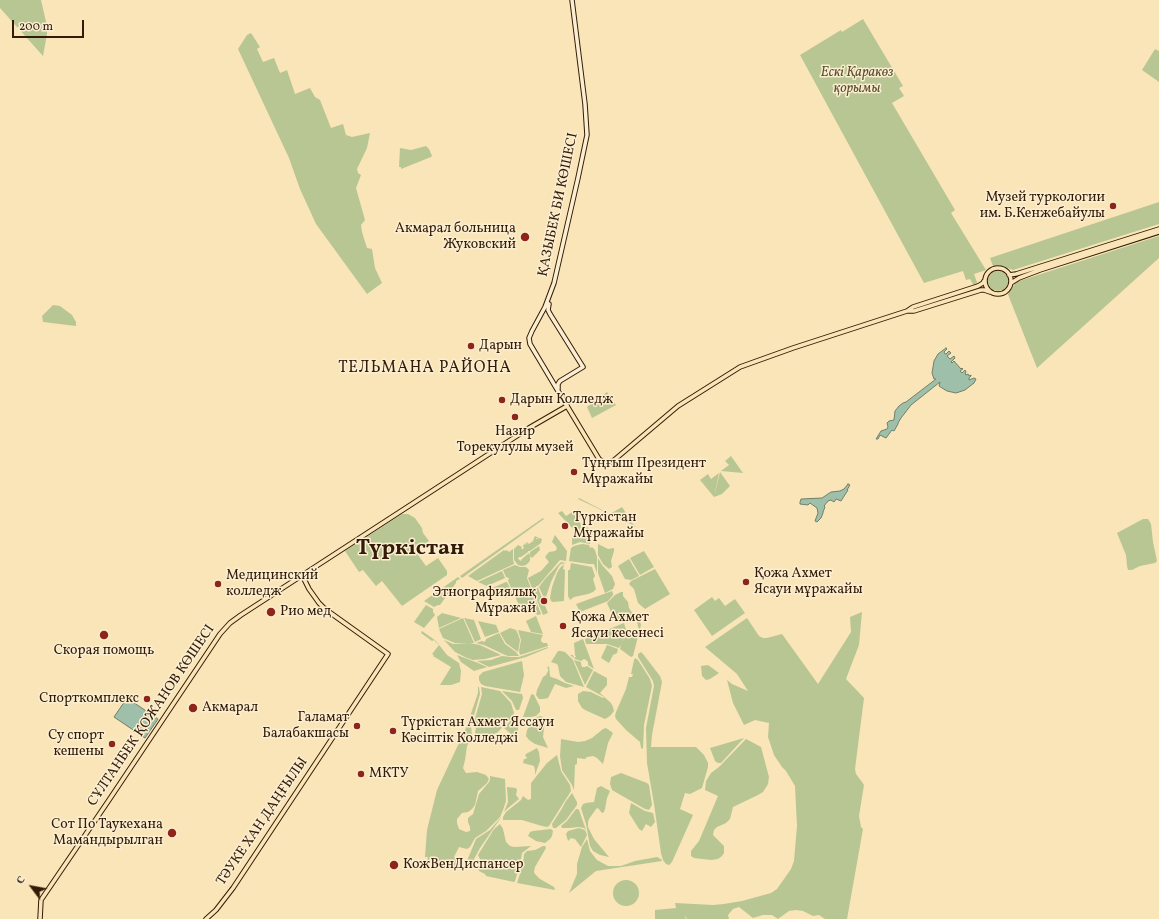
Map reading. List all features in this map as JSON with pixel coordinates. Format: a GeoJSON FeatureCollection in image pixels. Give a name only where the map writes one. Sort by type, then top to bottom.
{"type":"FeatureCollection","features":[{"type":"Feature","properties":{"kind":"main road","name":"ҚАЗЫБЕК БИ КӨШЕСІ"},"geometry":{"type":"LineString","coordinates":[[558,390],[530,344],[529,338],[551,293],[587,135],[584,97],[572,0]]}},
{"type":"Feature","properties":{"kind":"main road"},"geometry":{"type":"LineString","coordinates":[[1009,275],[1159,228]]}},
{"type":"Feature","properties":{"kind":"main road"},"geometry":{"type":"LineString","coordinates":[[907,311],[914,311],[981,290],[1001,294],[1008,289],[1011,283],[1019,278],[1159,232]]}},
{"type":"Feature","properties":{"kind":"main road"},"geometry":{"type":"LineString","coordinates":[[990,292],[984,281],[985,276],[992,269],[996,268],[1005,270],[1009,275],[1011,283]]}},
{"type":"Feature","properties":{"kind":"main road"},"geometry":{"type":"LineString","coordinates":[[551,293],[548,307],[550,314],[583,367],[560,381],[558,384],[558,390],[599,459],[605,463],[613,461],[683,402],[740,367],[978,286],[984,281]]}},
{"type":"Feature","properties":{"kind":"main road"},"geometry":{"type":"LineString","coordinates":[[542,313],[546,312],[550,314]]}},
{"type":"Feature","properties":{"kind":"main road","name":"СҰЛТАНБЕК ҚОЖАНОВ КӨШЕСІ"},"geometry":{"type":"LineString","coordinates":[[40,919],[41,900],[220,634],[230,623],[525,431],[567,406]]}},
{"type":"Feature","properties":{"kind":"main road","name":"ТӘУКЕ ХАН ДАҢҒЫЛЫ"},"geometry":{"type":"LineString","coordinates":[[206,919],[216,910],[236,883],[388,654],[325,609],[312,594],[302,575]]}},
{"type":"Feature","properties":{"kind":"green space"},"geometry":{"type":"Polygon","coordinates":[[[0,0],[41,0],[47,26],[43,56],[0,8],[0,0]]]}},
{"type":"Feature","properties":{"kind":"green space","name":"Ескі Қаракөз қорымы"},"geometry":{"type":"Polygon","coordinates":[[[863,19],[903,86],[899,88],[904,96],[892,103],[955,210],[951,213],[986,270],[974,274],[978,285],[974,286],[970,279],[966,280],[963,271],[924,283],[800,55],[841,30],[842,32],[863,19]]]}},
{"type":"Feature","properties":{"kind":"green space"},"geometry":{"type":"Polygon","coordinates":[[[251,33],[260,47],[257,49],[263,62],[274,58],[280,73],[287,70],[295,94],[310,88],[315,97],[320,100],[331,128],[343,124],[346,135],[352,137],[370,133],[367,148],[357,169],[358,173],[361,175],[356,188],[365,220],[361,225],[362,232],[367,248],[372,249],[375,268],[382,283],[367,294],[316,224],[300,189],[289,158],[238,49],[247,35],[251,33]]]}},
{"type":"Feature","properties":{"kind":"green space"},"geometry":{"type":"Polygon","coordinates":[[[1155,49],[1159,51],[1159,82],[1142,70],[1155,49]]]}},
{"type":"Feature","properties":{"kind":"green space"},"geometry":{"type":"Polygon","coordinates":[[[426,146],[429,149],[432,156],[431,157],[401,169],[401,167],[399,167],[400,148],[411,150],[426,146]]]}},
{"type":"Feature","properties":{"kind":"green space"},"geometry":{"type":"Polygon","coordinates":[[[1159,202],[1159,224],[1013,270],[999,265],[993,266],[990,258],[1159,202]]]}},
{"type":"Feature","properties":{"kind":"green space"},"geometry":{"type":"Polygon","coordinates":[[[1159,236],[1159,258],[1037,368],[1008,294],[1016,282],[1159,236]]]}},
{"type":"Feature","properties":{"kind":"green space"},"geometry":{"type":"Polygon","coordinates":[[[998,271],[1005,274],[1008,281],[1005,288],[998,291],[991,288],[988,281],[991,274],[998,271]]]}},
{"type":"Feature","properties":{"kind":"green space"},"geometry":{"type":"Polygon","coordinates":[[[53,305],[60,306],[72,315],[76,322],[76,326],[43,322],[42,316],[53,305]]]}},
{"type":"Feature","properties":{"kind":"green space"},"geometry":{"type":"Polygon","coordinates":[[[607,392],[616,405],[592,418],[587,407],[607,392]]]}},
{"type":"Feature","properties":{"kind":"green space"},"geometry":{"type":"Polygon","coordinates":[[[731,456],[743,473],[721,471],[729,465],[725,461],[731,456]]]}},
{"type":"Feature","properties":{"kind":"green space"},"geometry":{"type":"Polygon","coordinates":[[[720,472],[730,486],[722,494],[714,497],[720,472]]]}},
{"type":"Feature","properties":{"kind":"green space"},"geometry":{"type":"Polygon","coordinates":[[[719,473],[714,497],[700,480],[708,474],[711,479],[719,473]]]}},
{"type":"Feature","properties":{"kind":"green space"},"geometry":{"type":"Polygon","coordinates":[[[579,498],[610,514],[622,507],[635,527],[578,499],[579,498]]]}},
{"type":"Feature","properties":{"kind":"green space"},"geometry":{"type":"Polygon","coordinates":[[[579,509],[582,516],[577,518],[581,527],[575,531],[558,513],[562,511],[566,516],[579,509]]]}},
{"type":"Feature","properties":{"kind":"green space"},"geometry":{"type":"Polygon","coordinates":[[[402,514],[408,514],[415,518],[429,541],[419,548],[418,555],[426,566],[438,558],[447,571],[447,575],[402,606],[382,581],[376,586],[363,570],[359,572],[345,551],[402,514]]]}},
{"type":"Feature","properties":{"kind":"green space"},"geometry":{"type":"Polygon","coordinates":[[[543,518],[544,519],[462,578],[460,576],[543,518]]]}},
{"type":"Feature","properties":{"kind":"green space"},"geometry":{"type":"Polygon","coordinates":[[[1143,519],[1148,519],[1151,524],[1157,561],[1155,563],[1128,570],[1126,555],[1117,533],[1143,519]]]}},
{"type":"Feature","properties":{"kind":"green space"},"geometry":{"type":"Polygon","coordinates":[[[587,527],[592,531],[590,544],[580,542],[572,545],[572,536],[578,531],[587,527]]]}},
{"type":"Feature","properties":{"kind":"green space"},"geometry":{"type":"Polygon","coordinates":[[[555,535],[567,551],[566,561],[560,560],[538,586],[536,586],[548,613],[543,615],[528,578],[541,571],[549,562],[545,557],[549,552],[557,549],[552,542],[555,535]]]}},
{"type":"Feature","properties":{"kind":"green space"},"geometry":{"type":"Polygon","coordinates":[[[535,536],[542,539],[541,543],[518,559],[521,561],[529,553],[530,561],[526,565],[518,565],[514,560],[514,549],[518,545],[522,547],[521,549],[523,549],[525,543],[526,542],[526,545],[527,542],[529,544],[533,541],[535,536]]]}},
{"type":"Feature","properties":{"kind":"green space"},"geometry":{"type":"Polygon","coordinates":[[[582,544],[589,545],[590,548],[592,547],[595,550],[597,557],[597,573],[594,564],[569,561],[571,548],[582,544]]]}},
{"type":"Feature","properties":{"kind":"green space"},"geometry":{"type":"Polygon","coordinates":[[[598,544],[608,549],[614,548],[611,561],[612,567],[609,569],[603,564],[598,555],[598,544]]]}},
{"type":"Feature","properties":{"kind":"green space"},"geometry":{"type":"Polygon","coordinates":[[[539,546],[540,550],[532,558],[530,556],[530,552],[539,546]]]}},
{"type":"Feature","properties":{"kind":"green space"},"geometry":{"type":"Polygon","coordinates":[[[513,549],[514,564],[477,581],[468,576],[504,550],[509,552],[513,549]]]}},
{"type":"Feature","properties":{"kind":"green space"},"geometry":{"type":"Polygon","coordinates":[[[644,551],[654,567],[640,575],[630,558],[644,551]]]}},
{"type":"Feature","properties":{"kind":"green space"},"geometry":{"type":"Polygon","coordinates":[[[598,558],[612,576],[615,584],[613,589],[605,593],[598,573],[598,558]]]}},
{"type":"Feature","properties":{"kind":"green space"},"geometry":{"type":"Polygon","coordinates":[[[629,559],[639,576],[631,580],[625,579],[618,566],[629,559]]]}},
{"type":"Feature","properties":{"kind":"green space"},"geometry":{"type":"Polygon","coordinates":[[[561,562],[566,563],[559,566],[551,582],[545,600],[539,587],[561,562]]]}},
{"type":"Feature","properties":{"kind":"green space"},"geometry":{"type":"Polygon","coordinates":[[[571,563],[592,567],[595,576],[593,579],[596,589],[593,592],[574,597],[570,600],[568,596],[568,570],[570,570],[571,563]]]}},
{"type":"Feature","properties":{"kind":"green space"},"geometry":{"type":"Polygon","coordinates":[[[564,564],[564,601],[553,602],[550,598],[552,587],[557,573],[564,564]]]}},
{"type":"Feature","properties":{"kind":"green space"},"geometry":{"type":"Polygon","coordinates":[[[515,565],[526,567],[529,570],[527,578],[541,614],[538,615],[519,605],[508,581],[509,578],[506,577],[503,570],[515,565]]]}},
{"type":"Feature","properties":{"kind":"green space"},"geometry":{"type":"Polygon","coordinates":[[[655,569],[670,594],[645,609],[638,603],[634,589],[629,584],[631,581],[655,569]]]}},
{"type":"Feature","properties":{"kind":"green space"},"geometry":{"type":"Polygon","coordinates":[[[502,571],[505,578],[487,586],[478,582],[502,571]]]}},
{"type":"Feature","properties":{"kind":"green space"},"geometry":{"type":"Polygon","coordinates":[[[458,577],[460,579],[456,581],[440,605],[434,607],[424,601],[458,577]]]}},
{"type":"Feature","properties":{"kind":"green space"},"geometry":{"type":"Polygon","coordinates":[[[506,582],[513,594],[506,598],[490,589],[506,582]]]}},
{"type":"Feature","properties":{"kind":"green space"},"geometry":{"type":"Polygon","coordinates":[[[612,591],[613,595],[608,601],[580,612],[576,604],[612,591]]]}},
{"type":"Feature","properties":{"kind":"green space"},"geometry":{"type":"Polygon","coordinates":[[[623,592],[623,596],[628,602],[629,608],[633,614],[615,621],[607,603],[615,595],[623,592]]]}},
{"type":"Feature","properties":{"kind":"green space"},"geometry":{"type":"Polygon","coordinates":[[[712,597],[715,601],[719,598],[725,606],[735,599],[745,613],[712,636],[694,610],[712,597]]]}},
{"type":"Feature","properties":{"kind":"green space"},"geometry":{"type":"Polygon","coordinates":[[[426,605],[433,609],[435,615],[424,628],[414,622],[426,605]]]}},
{"type":"Feature","properties":{"kind":"green space"},"geometry":{"type":"Polygon","coordinates":[[[862,612],[859,645],[846,679],[864,698],[855,769],[856,774],[864,785],[859,816],[861,827],[863,829],[847,919],[825,919],[819,915],[813,916],[803,911],[796,910],[789,911],[778,919],[772,915],[763,915],[753,918],[739,907],[733,909],[728,915],[729,919],[687,919],[685,915],[686,919],[655,919],[655,910],[676,908],[675,903],[713,905],[724,904],[771,893],[777,889],[791,869],[794,861],[797,826],[795,786],[774,755],[768,737],[769,723],[755,720],[744,725],[733,703],[727,680],[732,684],[748,691],[737,674],[705,647],[747,618],[759,636],[763,638],[782,634],[818,684],[851,632],[850,617],[862,612]]]}},
{"type":"Feature","properties":{"kind":"green space"},"geometry":{"type":"Polygon","coordinates":[[[442,613],[461,618],[439,628],[437,617],[442,613]]]}},
{"type":"Feature","properties":{"kind":"green space"},"geometry":{"type":"Polygon","coordinates":[[[536,616],[543,634],[531,632],[526,621],[536,616]]]}},
{"type":"Feature","properties":{"kind":"green space"},"geometry":{"type":"Polygon","coordinates":[[[463,618],[474,643],[455,643],[443,638],[439,629],[463,618]]]}},
{"type":"Feature","properties":{"kind":"green space"},"geometry":{"type":"Polygon","coordinates":[[[464,618],[474,620],[481,639],[475,642],[464,618]]]}},
{"type":"Feature","properties":{"kind":"green space"},"geometry":{"type":"Polygon","coordinates":[[[478,621],[496,625],[499,632],[485,637],[478,621]]]}},
{"type":"Feature","properties":{"kind":"green space"},"geometry":{"type":"Polygon","coordinates":[[[637,622],[640,622],[641,625],[633,656],[631,657],[620,649],[621,644],[628,633],[639,630],[637,622]]]}},
{"type":"Feature","properties":{"kind":"green space"},"geometry":{"type":"Polygon","coordinates":[[[624,623],[627,633],[619,648],[607,644],[586,644],[585,639],[624,623]]]}},
{"type":"Feature","properties":{"kind":"green space"},"geometry":{"type":"Polygon","coordinates":[[[510,628],[516,630],[520,640],[518,652],[506,643],[500,633],[510,628]]]}},
{"type":"Feature","properties":{"kind":"green space"},"geometry":{"type":"Polygon","coordinates":[[[518,630],[543,635],[541,641],[543,643],[547,643],[548,646],[520,655],[519,651],[521,640],[518,630]]]}},
{"type":"Feature","properties":{"kind":"green space"},"geometry":{"type":"Polygon","coordinates":[[[422,631],[436,641],[447,655],[459,663],[461,671],[460,682],[451,685],[440,685],[451,667],[433,656],[434,655],[432,654],[439,645],[434,640],[432,641],[421,633],[422,631]]]}},
{"type":"Feature","properties":{"kind":"green space"},"geometry":{"type":"Polygon","coordinates":[[[499,633],[505,644],[519,656],[508,656],[476,643],[482,641],[484,642],[486,639],[499,633]]]}},
{"type":"Feature","properties":{"kind":"green space"},"geometry":{"type":"Polygon","coordinates":[[[583,639],[594,669],[588,665],[586,660],[584,659],[581,661],[575,659],[570,655],[573,655],[574,658],[576,657],[574,643],[583,639]]]}},
{"type":"Feature","properties":{"kind":"green space"},"geometry":{"type":"Polygon","coordinates":[[[444,640],[453,644],[469,643],[480,645],[501,655],[473,660],[455,652],[444,640]]]}},
{"type":"Feature","properties":{"kind":"green space"},"geometry":{"type":"Polygon","coordinates":[[[607,645],[618,649],[617,653],[613,655],[609,663],[601,658],[607,645]]]}},
{"type":"Feature","properties":{"kind":"green space"},"geometry":{"type":"Polygon","coordinates":[[[548,647],[526,657],[489,667],[477,661],[491,660],[502,656],[519,657],[548,647]]]}},
{"type":"Feature","properties":{"kind":"green space"},"geometry":{"type":"Polygon","coordinates":[[[558,651],[565,652],[573,660],[584,687],[566,682],[560,676],[557,664],[551,662],[558,651]]]}},
{"type":"Feature","properties":{"kind":"green space"},"geometry":{"type":"Polygon","coordinates":[[[641,652],[660,676],[662,682],[651,747],[696,747],[704,755],[708,763],[702,788],[690,794],[685,793],[680,809],[693,815],[672,862],[669,865],[663,860],[661,853],[647,763],[646,728],[654,686],[653,681],[638,657],[638,654],[641,652]]]}},
{"type":"Feature","properties":{"kind":"green space"},"geometry":{"type":"Polygon","coordinates":[[[457,655],[487,667],[474,671],[461,662],[457,655]]]}},
{"type":"Feature","properties":{"kind":"green space"},"geometry":{"type":"Polygon","coordinates":[[[635,658],[638,660],[650,679],[652,686],[644,725],[643,749],[641,748],[640,742],[626,730],[615,716],[626,689],[629,677],[632,677],[633,674],[631,674],[635,658]]]}},
{"type":"Feature","properties":{"kind":"green space"},"geometry":{"type":"Polygon","coordinates":[[[574,660],[581,662],[582,667],[587,666],[593,670],[585,685],[574,660]]]}},
{"type":"Feature","properties":{"kind":"green space"},"geometry":{"type":"Polygon","coordinates":[[[522,661],[524,675],[520,692],[485,686],[481,684],[479,680],[479,676],[483,672],[522,661]]]}},
{"type":"Feature","properties":{"kind":"green space"},"geometry":{"type":"Polygon","coordinates":[[[708,665],[719,673],[706,680],[702,676],[701,666],[708,665]]]}},
{"type":"Feature","properties":{"kind":"green space"},"geometry":{"type":"Polygon","coordinates":[[[549,666],[551,677],[574,686],[566,688],[555,684],[548,698],[539,699],[536,695],[537,690],[543,677],[548,671],[547,668],[549,666]]]}},
{"type":"Feature","properties":{"kind":"green space"},"geometry":{"type":"Polygon","coordinates":[[[594,671],[607,678],[607,685],[600,693],[611,703],[614,711],[605,719],[582,708],[578,701],[578,694],[583,691],[591,692],[603,698],[604,697],[586,687],[594,671]]]}},
{"type":"Feature","properties":{"kind":"green space"},"geometry":{"type":"Polygon","coordinates":[[[478,687],[480,694],[471,726],[472,736],[467,746],[463,768],[466,773],[477,772],[486,775],[489,779],[487,783],[478,791],[475,805],[472,809],[468,812],[462,813],[457,819],[459,829],[466,832],[470,831],[468,818],[473,814],[479,794],[489,782],[490,776],[505,779],[506,801],[500,817],[486,831],[475,838],[470,847],[467,849],[459,847],[454,857],[463,862],[459,869],[456,870],[427,861],[428,857],[425,857],[427,830],[437,790],[466,728],[478,693],[478,687]]]}},
{"type":"Feature","properties":{"kind":"green space"},"geometry":{"type":"Polygon","coordinates":[[[481,687],[500,691],[511,703],[514,713],[497,733],[477,738],[474,737],[476,728],[474,722],[482,694],[481,687]]]}},
{"type":"Feature","properties":{"kind":"green space"},"geometry":{"type":"Polygon","coordinates":[[[502,691],[522,694],[523,698],[519,710],[516,710],[512,701],[502,691]]]}},
{"type":"Feature","properties":{"kind":"green space"},"geometry":{"type":"Polygon","coordinates":[[[532,694],[540,707],[540,712],[536,716],[523,717],[531,695],[532,694]]]}},
{"type":"Feature","properties":{"kind":"green space"},"geometry":{"type":"Polygon","coordinates":[[[516,716],[520,720],[516,737],[504,728],[516,716]]]}},
{"type":"Feature","properties":{"kind":"green space"},"geometry":{"type":"Polygon","coordinates":[[[540,716],[545,720],[543,737],[548,748],[535,744],[526,736],[527,730],[537,717],[540,716]]]}},
{"type":"Feature","properties":{"kind":"green space"},"geometry":{"type":"Polygon","coordinates":[[[606,728],[613,733],[608,743],[603,764],[593,756],[585,759],[577,758],[577,764],[575,765],[574,790],[562,770],[560,756],[561,739],[578,742],[585,741],[606,728]]]}},
{"type":"Feature","properties":{"kind":"green space"},"geometry":{"type":"Polygon","coordinates":[[[744,738],[721,763],[715,761],[710,748],[744,738]]]}},
{"type":"Feature","properties":{"kind":"green space"},"geometry":{"type":"Polygon","coordinates":[[[746,739],[761,747],[769,777],[768,784],[763,792],[733,807],[730,819],[714,830],[713,835],[724,846],[724,853],[722,856],[718,859],[711,860],[694,858],[691,856],[691,851],[699,841],[718,796],[705,790],[706,781],[711,773],[719,767],[746,739]]]}},
{"type":"Feature","properties":{"kind":"green space"},"geometry":{"type":"Polygon","coordinates":[[[537,748],[540,761],[535,775],[534,766],[523,763],[524,759],[527,757],[525,756],[526,754],[537,748]]]}},
{"type":"Feature","properties":{"kind":"green space"},"geometry":{"type":"Polygon","coordinates":[[[557,755],[561,771],[570,785],[571,791],[549,826],[542,826],[522,820],[503,820],[506,812],[521,800],[523,796],[528,800],[531,799],[531,783],[547,763],[557,755]]]}},
{"type":"Feature","properties":{"kind":"green space"},"geometry":{"type":"Polygon","coordinates":[[[621,773],[649,785],[652,805],[649,810],[612,790],[610,784],[611,777],[621,773]]]}},
{"type":"Feature","properties":{"kind":"green space"},"geometry":{"type":"Polygon","coordinates":[[[601,786],[610,791],[605,809],[602,813],[598,808],[596,809],[589,819],[588,827],[594,839],[609,857],[600,855],[593,851],[590,846],[581,808],[583,804],[594,802],[597,788],[601,786]]]}},
{"type":"Feature","properties":{"kind":"green space"},"geometry":{"type":"Polygon","coordinates":[[[507,787],[516,788],[516,795],[519,799],[504,812],[508,802],[507,787]]]}},
{"type":"Feature","properties":{"kind":"green space"},"geometry":{"type":"Polygon","coordinates":[[[572,793],[577,805],[566,820],[556,828],[553,828],[552,824],[572,793]]]}},
{"type":"Feature","properties":{"kind":"green space"},"geometry":{"type":"Polygon","coordinates":[[[631,803],[645,811],[653,813],[655,822],[651,827],[646,824],[642,831],[639,829],[629,813],[631,803]]]}},
{"type":"Feature","properties":{"kind":"green space"},"geometry":{"type":"Polygon","coordinates":[[[576,809],[579,810],[586,830],[579,827],[562,828],[561,826],[576,809]]]}},
{"type":"Feature","properties":{"kind":"green space"},"geometry":{"type":"Polygon","coordinates":[[[502,816],[473,861],[470,863],[467,861],[476,839],[490,830],[502,816]]]}},
{"type":"Feature","properties":{"kind":"green space"},"geometry":{"type":"Polygon","coordinates":[[[500,824],[503,829],[506,842],[510,846],[531,846],[522,853],[520,865],[514,882],[486,876],[478,869],[480,866],[485,865],[482,863],[478,855],[494,829],[500,824]]]}},
{"type":"Feature","properties":{"kind":"green space"},"geometry":{"type":"Polygon","coordinates":[[[579,828],[585,830],[587,835],[581,847],[575,839],[571,838],[568,841],[566,834],[568,831],[579,828]]]}},
{"type":"Feature","properties":{"kind":"green space"},"geometry":{"type":"Polygon","coordinates":[[[551,829],[553,831],[552,836],[545,843],[536,841],[528,836],[530,832],[533,831],[551,829]]]}},
{"type":"Feature","properties":{"kind":"green space"},"geometry":{"type":"Polygon","coordinates":[[[587,839],[590,851],[593,855],[597,860],[608,866],[621,866],[635,861],[657,857],[662,861],[596,871],[569,893],[577,874],[577,864],[582,847],[587,839]]]}},
{"type":"Feature","properties":{"kind":"green space"},"geometry":{"type":"Polygon","coordinates":[[[543,846],[546,848],[535,867],[534,872],[540,879],[554,887],[555,890],[517,883],[523,864],[524,854],[527,851],[535,850],[543,846]]]}},
{"type":"Feature","properties":{"kind":"green space"},"geometry":{"type":"Polygon","coordinates":[[[626,880],[635,884],[639,893],[635,902],[626,906],[617,902],[613,893],[617,884],[626,880]]]}},
{"type":"Feature","properties":{"kind":"shaded area"},"geometry":{"type":"Polygon","coordinates":[[[946,348],[947,349],[944,352],[945,354],[949,351],[951,353],[947,356],[950,359],[954,356],[955,358],[951,362],[952,363],[954,361],[961,369],[963,369],[960,371],[962,373],[965,370],[966,375],[971,375],[969,380],[974,378],[976,379],[974,383],[965,390],[956,393],[947,391],[939,386],[940,382],[911,405],[901,418],[894,431],[892,430],[886,438],[880,435],[878,439],[876,439],[881,431],[887,429],[887,423],[894,420],[895,411],[899,406],[936,379],[934,379],[932,373],[934,361],[938,354],[946,348]]]}},
{"type":"Feature","properties":{"kind":"shaded area"},"geometry":{"type":"Polygon","coordinates":[[[848,484],[850,485],[848,490],[841,501],[836,499],[834,502],[831,500],[828,501],[824,506],[825,507],[821,518],[817,522],[815,521],[818,513],[817,508],[810,503],[808,505],[800,504],[801,499],[822,498],[831,492],[844,489],[848,484]]]}},
{"type":"Feature","properties":{"kind":"shaded area"},"geometry":{"type":"Polygon","coordinates":[[[127,698],[158,719],[145,738],[114,717],[127,698]]]}},
{"type":"Feature","properties":{"kind":"place","name":"Музей туркологии им. Б.Кенжебайулы"},"geometry":{"type":"Point","coordinates":[1113,206]}},
{"type":"Feature","properties":{"kind":"place","name":"Акмарал больница Жуковский"},"geometry":{"type":"Point","coordinates":[525,237]}},
{"type":"Feature","properties":{"kind":"place","name":"Дарын"},"geometry":{"type":"Point","coordinates":[471,346]}},
{"type":"Feature","properties":{"kind":"place","name":"Дарын Колледж"},"geometry":{"type":"Point","coordinates":[502,400]}},
{"type":"Feature","properties":{"kind":"place","name":"Назир Торекулулы музей"},"geometry":{"type":"Point","coordinates":[515,417]}},
{"type":"Feature","properties":{"kind":"place","name":"Тұңғыш Президент Мұражайы"},"geometry":{"type":"Point","coordinates":[574,472]}},
{"type":"Feature","properties":{"kind":"place","name":"Түркістан Мұражайы"},"geometry":{"type":"Point","coordinates":[565,526]}},
{"type":"Feature","properties":{"kind":"place","name":"Қожа Ахмет Ясауи мұражайы"},"geometry":{"type":"Point","coordinates":[746,582]}},
{"type":"Feature","properties":{"kind":"place","name":"Медицинский колледж"},"geometry":{"type":"Point","coordinates":[218,584]}},
{"type":"Feature","properties":{"kind":"place","name":"Этнографиялық Мұражай"},"geometry":{"type":"Point","coordinates":[544,601]}},
{"type":"Feature","properties":{"kind":"place","name":"Рио мед"},"geometry":{"type":"Point","coordinates":[271,612]}},
{"type":"Feature","properties":{"kind":"place","name":"Қожа Ахмет Ясауи кесенесі"},"geometry":{"type":"Point","coordinates":[563,626]}},
{"type":"Feature","properties":{"kind":"place","name":"Скорая помощь"},"geometry":{"type":"Point","coordinates":[104,635]}},
{"type":"Feature","properties":{"kind":"place","name":"Спорткомплекс"},"geometry":{"type":"Point","coordinates":[147,699]}},
{"type":"Feature","properties":{"kind":"place","name":"Акмарал"},"geometry":{"type":"Point","coordinates":[193,708]}},
{"type":"Feature","properties":{"kind":"place","name":"Галамат Балабакшасы"},"geometry":{"type":"Point","coordinates":[357,726]}},
{"type":"Feature","properties":{"kind":"place","name":"Түркістан Ахмет Яссауи Кәсіптік Колледжі"},"geometry":{"type":"Point","coordinates":[393,731]}},
{"type":"Feature","properties":{"kind":"place","name":"Су спорт кешены"},"geometry":{"type":"Point","coordinates":[112,744]}},
{"type":"Feature","properties":{"kind":"place","name":"МКТУ"},"geometry":{"type":"Point","coordinates":[361,774]}},
{"type":"Feature","properties":{"kind":"place","name":"Сот По Таукехана Мамандырылган"},"geometry":{"type":"Point","coordinates":[172,833]}},
{"type":"Feature","properties":{"kind":"place","name":"КожВенДиспансер"},"geometry":{"type":"Point","coordinates":[394,865]}},
{"type":"Feature","properties":{"kind":"district","name":"ТЕЛЬМАНА РАЙОНА"},"geometry":{"type":"Point","coordinates":[425,369]}},
{"type":"Feature","properties":{"kind":"district","name":"Түркістан"},"geometry":{"type":"Point","coordinates":[410,550]}}]}
